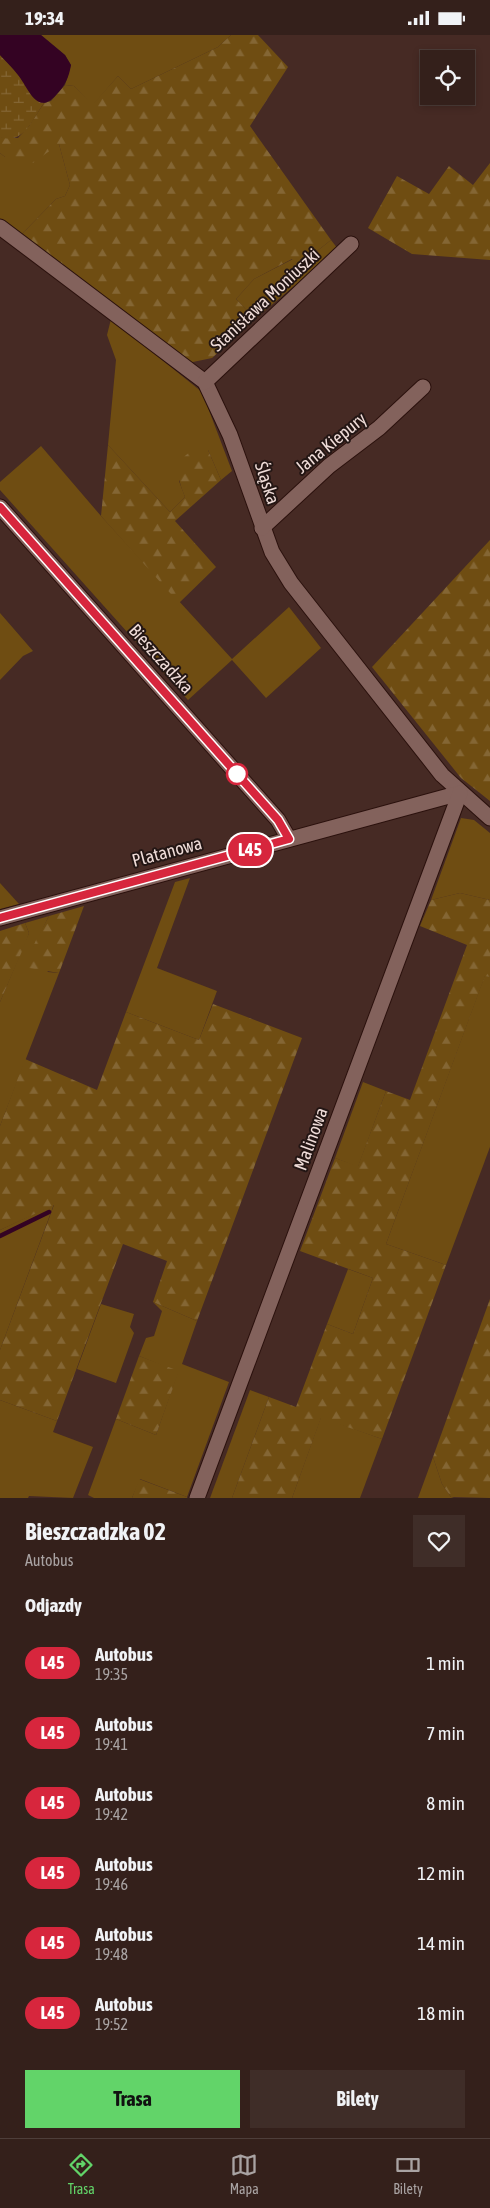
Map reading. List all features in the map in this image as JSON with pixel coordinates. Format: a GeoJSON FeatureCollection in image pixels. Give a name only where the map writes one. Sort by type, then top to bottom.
{"type":"FeatureCollection","features":[{"type":"Feature","properties":{"kind":"street","name":"Śląska"},"geometry":{"type":"LineString","coordinates":[[0,227],[205,382],[230,435],[272,552],[291,583],[442,775],[490,818]]}},
{"type":"Feature","properties":{"kind":"street","name":"Stanisława Moniuszki"},"geometry":{"type":"LineString","coordinates":[[205,382],[351,244]]}},
{"type":"Feature","properties":{"kind":"street","name":"Jana Kiepury"},"geometry":{"type":"LineString","coordinates":[[262,528],[329,466],[379,428],[423,387]]}},
{"type":"Feature","properties":{"kind":"street","name":"Bieszczadzka"},"geometry":{"type":"LineString","coordinates":[[0,507],[278,820],[289,839]]}},
{"type":"Feature","properties":{"kind":"street","name":"Platanowa"},"geometry":{"type":"LineString","coordinates":[[0,918],[460,793]]}},
{"type":"Feature","properties":{"kind":"street","name":"Malinowa"},"geometry":{"type":"LineString","coordinates":[[197,1498],[460,793]]}},
{"type":"Feature","properties":{"kind":"green space"},"geometry":{"type":"Polygon","coordinates":[[[41,35],[231,35],[218,47],[131,89],[118,76],[93,105],[74,86],[65,85],[71,65],[65,55],[41,35]]]}},
{"type":"Feature","properties":{"kind":"green space"},"geometry":{"type":"Polygon","coordinates":[[[231,35],[258,35],[288,67],[250,126],[331,240],[298,266],[292,259],[254,279],[236,299],[255,319],[212,358],[188,363],[20,236],[56,199],[65,196],[70,185],[59,144],[33,163],[5,157],[0,153],[0,137],[18,138],[29,126],[44,103],[51,101],[65,85],[74,86],[93,104],[118,76],[131,89],[218,47],[231,35]]]}},
{"type":"Feature","properties":{"kind":"green space"},"geometry":{"type":"Polygon","coordinates":[[[0,55],[17,73],[32,94],[44,103],[27,129],[21,134],[8,139],[0,137],[0,55]]]}},
{"type":"Feature","properties":{"kind":"green space"},"geometry":{"type":"Polygon","coordinates":[[[59,144],[70,185],[65,196],[56,199],[20,236],[0,220],[0,153],[5,157],[59,144]]]}},
{"type":"Feature","properties":{"kind":"green space"},"geometry":{"type":"Polygon","coordinates":[[[490,163],[490,260],[412,254],[368,228],[397,176],[429,194],[449,166],[473,185],[490,163]]]}},
{"type":"Feature","properties":{"kind":"green space"},"geometry":{"type":"Polygon","coordinates":[[[331,240],[338,249],[255,319],[236,299],[254,279],[293,259],[298,266],[331,240]]]}},
{"type":"Feature","properties":{"kind":"green space"},"geometry":{"type":"Polygon","coordinates":[[[111,319],[202,392],[232,471],[221,480],[208,450],[179,481],[185,497],[170,512],[108,445],[116,360],[107,335],[111,319]]]}},
{"type":"Feature","properties":{"kind":"green space"},"geometry":{"type":"Polygon","coordinates":[[[108,445],[170,512],[185,497],[179,474],[179,468],[184,457],[198,448],[208,450],[221,480],[175,521],[216,567],[179,603],[101,516],[108,445]]]}},
{"type":"Feature","properties":{"kind":"green space"},"geometry":{"type":"Polygon","coordinates":[[[41,446],[101,516],[232,659],[289,607],[321,648],[266,698],[232,660],[188,700],[0,490],[0,482],[41,446]]]}},
{"type":"Feature","properties":{"kind":"green space"},"geometry":{"type":"Polygon","coordinates":[[[490,540],[490,801],[461,778],[372,667],[490,540]]]}},
{"type":"Feature","properties":{"kind":"green space"},"geometry":{"type":"Polygon","coordinates":[[[0,613],[33,651],[23,656],[0,680],[0,613]]]}},
{"type":"Feature","properties":{"kind":"green space"},"geometry":{"type":"Polygon","coordinates":[[[461,818],[474,820],[490,833],[490,900],[460,893],[431,900],[461,818]]]}},
{"type":"Feature","properties":{"kind":"green space"},"geometry":{"type":"Polygon","coordinates":[[[190,878],[157,968],[217,991],[199,1040],[126,1012],[175,882],[190,878]]]}},
{"type":"Feature","properties":{"kind":"green space"},"geometry":{"type":"Polygon","coordinates":[[[0,883],[19,904],[0,909],[0,883]]]}},
{"type":"Feature","properties":{"kind":"green space"},"geometry":{"type":"Polygon","coordinates":[[[460,893],[490,900],[490,977],[485,976],[386,1244],[446,1265],[382,1439],[321,1418],[292,1498],[232,1498],[269,1397],[296,1407],[327,1324],[353,1334],[373,1278],[300,1251],[335,1158],[358,1166],[386,1091],[410,1100],[467,945],[420,926],[431,900],[460,893]]]}},
{"type":"Feature","properties":{"kind":"green space"},"geometry":{"type":"Polygon","coordinates":[[[84,906],[59,973],[29,968],[33,948],[49,916],[84,906]]]}},
{"type":"Feature","properties":{"kind":"green space"},"geometry":{"type":"Polygon","coordinates":[[[49,916],[33,948],[48,972],[59,973],[0,1126],[0,1002],[29,933],[25,923],[49,916]]]}},
{"type":"Feature","properties":{"kind":"green space"},"geometry":{"type":"Polygon","coordinates":[[[25,923],[29,933],[0,1002],[0,931],[25,923]]]}},
{"type":"Feature","properties":{"kind":"green space"},"geometry":{"type":"Polygon","coordinates":[[[485,975],[490,977],[490,1147],[446,1265],[386,1244],[485,975]]]}},
{"type":"Feature","properties":{"kind":"green space"},"geometry":{"type":"Polygon","coordinates":[[[213,1004],[302,1038],[197,1321],[153,1302],[167,1261],[123,1244],[57,1421],[0,1400],[0,1350],[54,1205],[0,1230],[0,1126],[25,1059],[97,1090],[126,1012],[199,1040],[213,1004]]]}},
{"type":"Feature","properties":{"kind":"green space"},"geometry":{"type":"Polygon","coordinates":[[[363,1082],[386,1091],[358,1167],[335,1158],[363,1082]]]}},
{"type":"Feature","properties":{"kind":"green space"},"geometry":{"type":"Polygon","coordinates":[[[54,1204],[47,1223],[0,1350],[0,1230],[54,1204]]]}},
{"type":"Feature","properties":{"kind":"green space"},"geometry":{"type":"Polygon","coordinates":[[[348,1269],[373,1278],[353,1334],[327,1324],[348,1269]]]}},
{"type":"Feature","properties":{"kind":"green space"},"geometry":{"type":"Polygon","coordinates":[[[490,1299],[490,1498],[451,1497],[442,1484],[433,1457],[490,1299]]]}},
{"type":"Feature","properties":{"kind":"green space"},"geometry":{"type":"Polygon","coordinates":[[[153,1302],[197,1321],[182,1364],[229,1382],[187,1497],[140,1479],[132,1498],[94,1498],[88,1495],[116,1419],[156,1435],[178,1372],[139,1356],[146,1338],[154,1336],[162,1311],[153,1302]]]}},
{"type":"Feature","properties":{"kind":"green space"},"geometry":{"type":"Polygon","coordinates":[[[101,1304],[134,1314],[130,1327],[134,1333],[116,1383],[77,1369],[101,1304]]]}},
{"type":"Feature","properties":{"kind":"green space"},"geometry":{"type":"Polygon","coordinates":[[[139,1356],[179,1371],[156,1435],[116,1419],[139,1356]]]}},
{"type":"Feature","properties":{"kind":"green space"},"geometry":{"type":"Polygon","coordinates":[[[250,1390],[269,1397],[232,1498],[210,1498],[250,1390]]]}},
{"type":"Feature","properties":{"kind":"green space"},"geometry":{"type":"Polygon","coordinates":[[[0,1400],[57,1421],[53,1432],[93,1447],[73,1498],[29,1496],[28,1498],[0,1498],[0,1400]]]}},
{"type":"Feature","properties":{"kind":"green space"},"geometry":{"type":"Polygon","coordinates":[[[321,1417],[382,1439],[360,1498],[292,1498],[321,1417]]]}},
{"type":"Feature","properties":{"kind":"green space"},"geometry":{"type":"Polygon","coordinates":[[[433,1457],[442,1484],[451,1497],[454,1498],[418,1498],[433,1457]]]}},
{"type":"Feature","properties":{"kind":"green space"},"geometry":{"type":"Polygon","coordinates":[[[139,1479],[187,1497],[187,1498],[132,1498],[139,1479]]]}},
{"type":"Feature","properties":{"kind":"shaded area"},"geometry":{"type":"Polygon","coordinates":[[[0,35],[41,35],[65,55],[71,65],[68,77],[62,88],[49,101],[38,102],[16,72],[0,55],[0,35]]]}},
{"type":"Feature","properties":{"kind":"waterway"},"geometry":{"type":"LineString","coordinates":[[0,1236],[49,1212]]}},
{"type":"Feature","properties":{"kind":"bus line","name":"L45"},"geometry":{"type":"LineString","coordinates":[[0,507],[278,820],[289,839],[0,918]]}}]}
